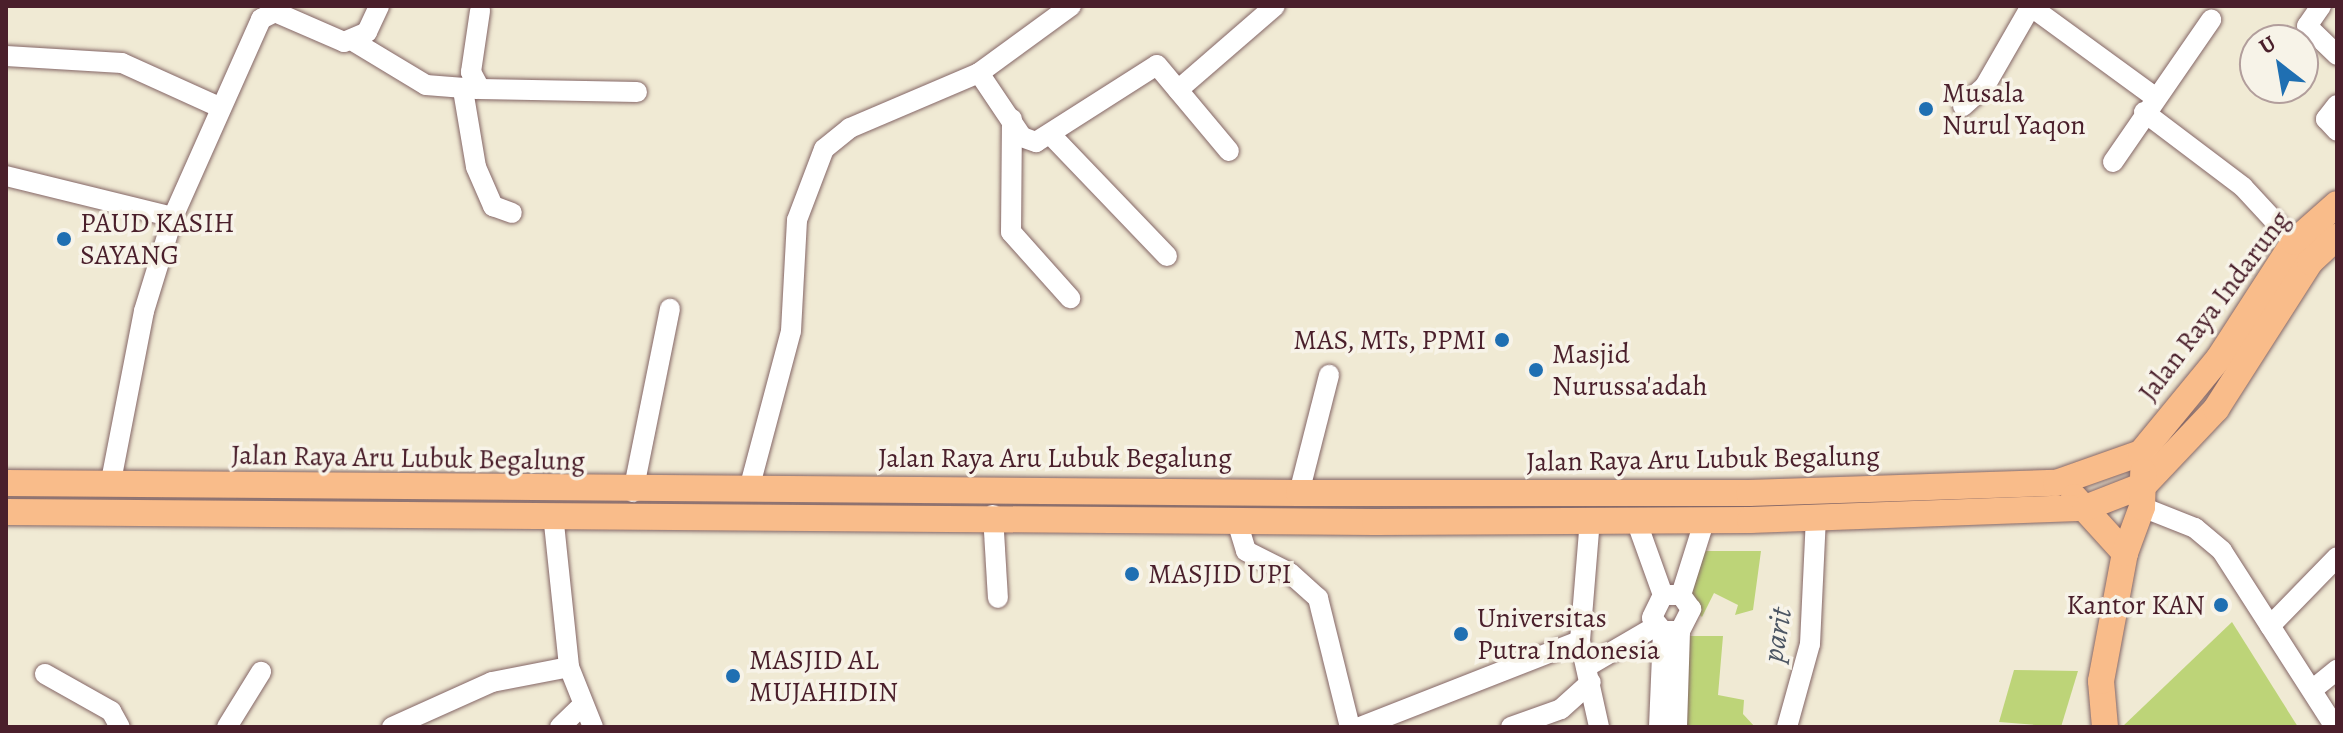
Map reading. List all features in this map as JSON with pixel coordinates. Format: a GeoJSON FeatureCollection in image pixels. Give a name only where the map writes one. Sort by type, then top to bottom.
{"type":"FeatureCollection","features":[{"type":"Feature","properties":{"kind":"main road","name":"Jalan Raya Indarung"},"geometry":{"type":"LineString","coordinates":[[2103,471],[2141,453],[2219,358],[2294,242],[2337,204]]}},
{"type":"Feature","properties":{"kind":"main road","name":"Jalan Raya Indarung"},"geometry":{"type":"LineString","coordinates":[[2085,508],[2143,496],[2216,409],[2310,262],[2337,237]]}},
{"type":"Feature","properties":{"kind":"main road"},"geometry":{"type":"LineString","coordinates":[[2105,727],[2101,681],[2125,553],[2143,496],[2141,453]]}},
{"type":"Feature","properties":{"kind":"main road","name":"Jalan Raya Aru Lubuk Begalung"},"geometry":{"type":"LineString","coordinates":[[6,512],[749,489],[1153,488],[1299,493],[1749,493],[2056,483],[2103,471]]}},
{"type":"Feature","properties":{"kind":"main road","name":"Jalan Raya Aru Lubuk Begalung"},"geometry":{"type":"LineString","coordinates":[[6,483],[110,486],[295,503],[553,514],[1750,520],[2085,508]]}},
{"type":"Feature","properties":{"kind":"main road"},"geometry":{"type":"LineString","coordinates":[[2056,483],[2085,508],[2125,553]]}},
{"type":"Feature","properties":{"kind":"main road"},"geometry":{"type":"LineString","coordinates":[[1153,488],[1154,519]]}},
{"type":"Feature","properties":{"kind":"main road"},"geometry":{"type":"LineString","coordinates":[[1749,493],[1750,520]]}},
{"type":"Feature","properties":{"kind":"street"},"geometry":{"type":"LineString","coordinates":[[353,41],[367,32],[379,6]]}},
{"type":"Feature","properties":{"kind":"street"},"geometry":{"type":"LineString","coordinates":[[749,489],[791,331],[797,220],[824,149],[850,128],[979,73],[1071,6]]}},
{"type":"Feature","properties":{"kind":"street"},"geometry":{"type":"LineString","coordinates":[[1178,90],[1275,6]]}},
{"type":"Feature","properties":{"kind":"street"},"geometry":{"type":"LineString","coordinates":[[1963,106],[1985,86],[2030,6],[2150,104],[2243,187],[2294,242]]}},
{"type":"Feature","properties":{"kind":"street"},"geometry":{"type":"LineString","coordinates":[[2321,6],[2307,26],[2337,55]]}},
{"type":"Feature","properties":{"kind":"street"},"geometry":{"type":"LineString","coordinates":[[476,8],[471,72],[476,167],[493,206],[512,213]]}},
{"type":"Feature","properties":{"kind":"street"},"geometry":{"type":"LineString","coordinates":[[110,486],[144,311],[173,217],[219,107],[261,19],[275,12],[291,12],[353,41],[426,85],[471,89],[637,92]]}},
{"type":"Feature","properties":{"kind":"street"},"geometry":{"type":"LineString","coordinates":[[2113,162],[2150,104],[2211,20]]}},
{"type":"Feature","properties":{"kind":"street"},"geometry":{"type":"LineString","coordinates":[[6,56],[122,63],[219,107]]}},
{"type":"Feature","properties":{"kind":"street"},"geometry":{"type":"LineString","coordinates":[[979,73],[1026,140],[1050,134],[1151,65],[1178,90],[1229,151]]}},
{"type":"Feature","properties":{"kind":"street"},"geometry":{"type":"LineString","coordinates":[[2337,105],[2326,119],[2337,131]]}},
{"type":"Feature","properties":{"kind":"street"},"geometry":{"type":"LineString","coordinates":[[1012,119],[1011,232],[1070,298]]}},
{"type":"Feature","properties":{"kind":"street"},"geometry":{"type":"LineString","coordinates":[[1050,134],[1167,256]]}},
{"type":"Feature","properties":{"kind":"street"},"geometry":{"type":"LineString","coordinates":[[6,176],[173,217]]}},
{"type":"Feature","properties":{"kind":"street"},"geometry":{"type":"LineString","coordinates":[[633,492],[670,309]]}},
{"type":"Feature","properties":{"kind":"street"},"geometry":{"type":"LineString","coordinates":[[1299,493],[1329,375]]}},
{"type":"Feature","properties":{"kind":"street"},"geometry":{"type":"LineString","coordinates":[[2143,496],[2195,528],[2222,551],[2335,727]]}},
{"type":"Feature","properties":{"kind":"street"},"geometry":{"type":"LineString","coordinates":[[553,514],[569,667],[580,708],[593,727]]}},
{"type":"Feature","properties":{"kind":"street"},"geometry":{"type":"LineString","coordinates":[[993,515],[998,598]]}},
{"type":"Feature","properties":{"kind":"street"},"geometry":{"type":"LineString","coordinates":[[1236,518],[1246,551],[1290,573],[1318,598],[1350,727]]}},
{"type":"Feature","properties":{"kind":"street"},"geometry":{"type":"LineString","coordinates":[[1787,727],[1810,644],[1816,518]]}},
{"type":"Feature","properties":{"kind":"street"},"geometry":{"type":"LineString","coordinates":[[1590,519],[1580,641],[1598,724]]}},
{"type":"Feature","properties":{"kind":"street"},"geometry":{"type":"LineString","coordinates":[[1677,727],[1666,629],[1653,609],[1672,595],[1705,519]]}},
{"type":"Feature","properties":{"kind":"street"},"geometry":{"type":"LineString","coordinates":[[1511,727],[1571,699],[1589,674],[1691,618],[1672,595],[1636,520]]}},
{"type":"Feature","properties":{"kind":"street"},"geometry":{"type":"LineString","coordinates":[[2270,626],[2337,557]]}},
{"type":"Feature","properties":{"kind":"street"},"geometry":{"type":"LineString","coordinates":[[1659,727],[1666,629]]}},
{"type":"Feature","properties":{"kind":"street"},"geometry":{"type":"LineString","coordinates":[[1360,727],[1580,641]]}},
{"type":"Feature","properties":{"kind":"street"},"geometry":{"type":"LineString","coordinates":[[392,727],[492,682],[569,667]]}},
{"type":"Feature","properties":{"kind":"street"},"geometry":{"type":"LineString","coordinates":[[2312,690],[2337,670]]}},
{"type":"Feature","properties":{"kind":"street"},"geometry":{"type":"LineString","coordinates":[[227,727],[261,672]]}},
{"type":"Feature","properties":{"kind":"street"},"geometry":{"type":"LineString","coordinates":[[45,674],[111,711],[120,727]]}},
{"type":"Feature","properties":{"kind":"street"},"geometry":{"type":"LineString","coordinates":[[1571,699],[1598,724]]}},
{"type":"Feature","properties":{"kind":"street"},"geometry":{"type":"LineString","coordinates":[[560,727],[580,708]]}},
{"type":"Feature","properties":{"kind":"green space"},"geometry":{"type":"Polygon","coordinates":[[[1706,551],[1761,551],[1753,610],[1735,615],[1738,605],[1714,593],[1702,617],[1695,610],[1689,575],[1706,551]]]}},
{"type":"Feature","properties":{"kind":"green space"},"geometry":{"type":"Polygon","coordinates":[[[2232,622],[2298,727],[2122,727],[2232,622]]]}},
{"type":"Feature","properties":{"kind":"green space"},"geometry":{"type":"Polygon","coordinates":[[[1687,636],[1723,636],[1718,695],[1744,700],[1743,714],[1755,727],[1684,727],[1687,636]]]}},
{"type":"Feature","properties":{"kind":"green space"},"geometry":{"type":"Polygon","coordinates":[[[2014,670],[2078,671],[2061,727],[1999,722],[2014,670]]]}},
{"type":"Feature","properties":{"kind":"place","name":"Musala Nurul Yaqon"},"geometry":{"type":"Point","coordinates":[1926,109]}},
{"type":"Feature","properties":{"kind":"place","name":"PAUD KASIH SAYANG"},"geometry":{"type":"Point","coordinates":[64,239]}},
{"type":"Feature","properties":{"kind":"place","name":"MAS, MTs, PPMI"},"geometry":{"type":"Point","coordinates":[1502,340]}},
{"type":"Feature","properties":{"kind":"place","name":"Masjid Nurussa'adah"},"geometry":{"type":"Point","coordinates":[1536,370]}},
{"type":"Feature","properties":{"kind":"place","name":"MASJID UPI"},"geometry":{"type":"Point","coordinates":[1132,574]}},
{"type":"Feature","properties":{"kind":"place","name":"Kantor KAN"},"geometry":{"type":"Point","coordinates":[2221,605]}},
{"type":"Feature","properties":{"kind":"place","name":"Universitas Putra Indonesia"},"geometry":{"type":"Point","coordinates":[1461,634]}},
{"type":"Feature","properties":{"kind":"place","name":"MASJID AL MUJAHIDIN"},"geometry":{"type":"Point","coordinates":[733,676]}},
{"type":"Feature","properties":{"kind":"water label","name":"parit"},"geometry":{"type":"Point","coordinates":[1777,635]}}]}
